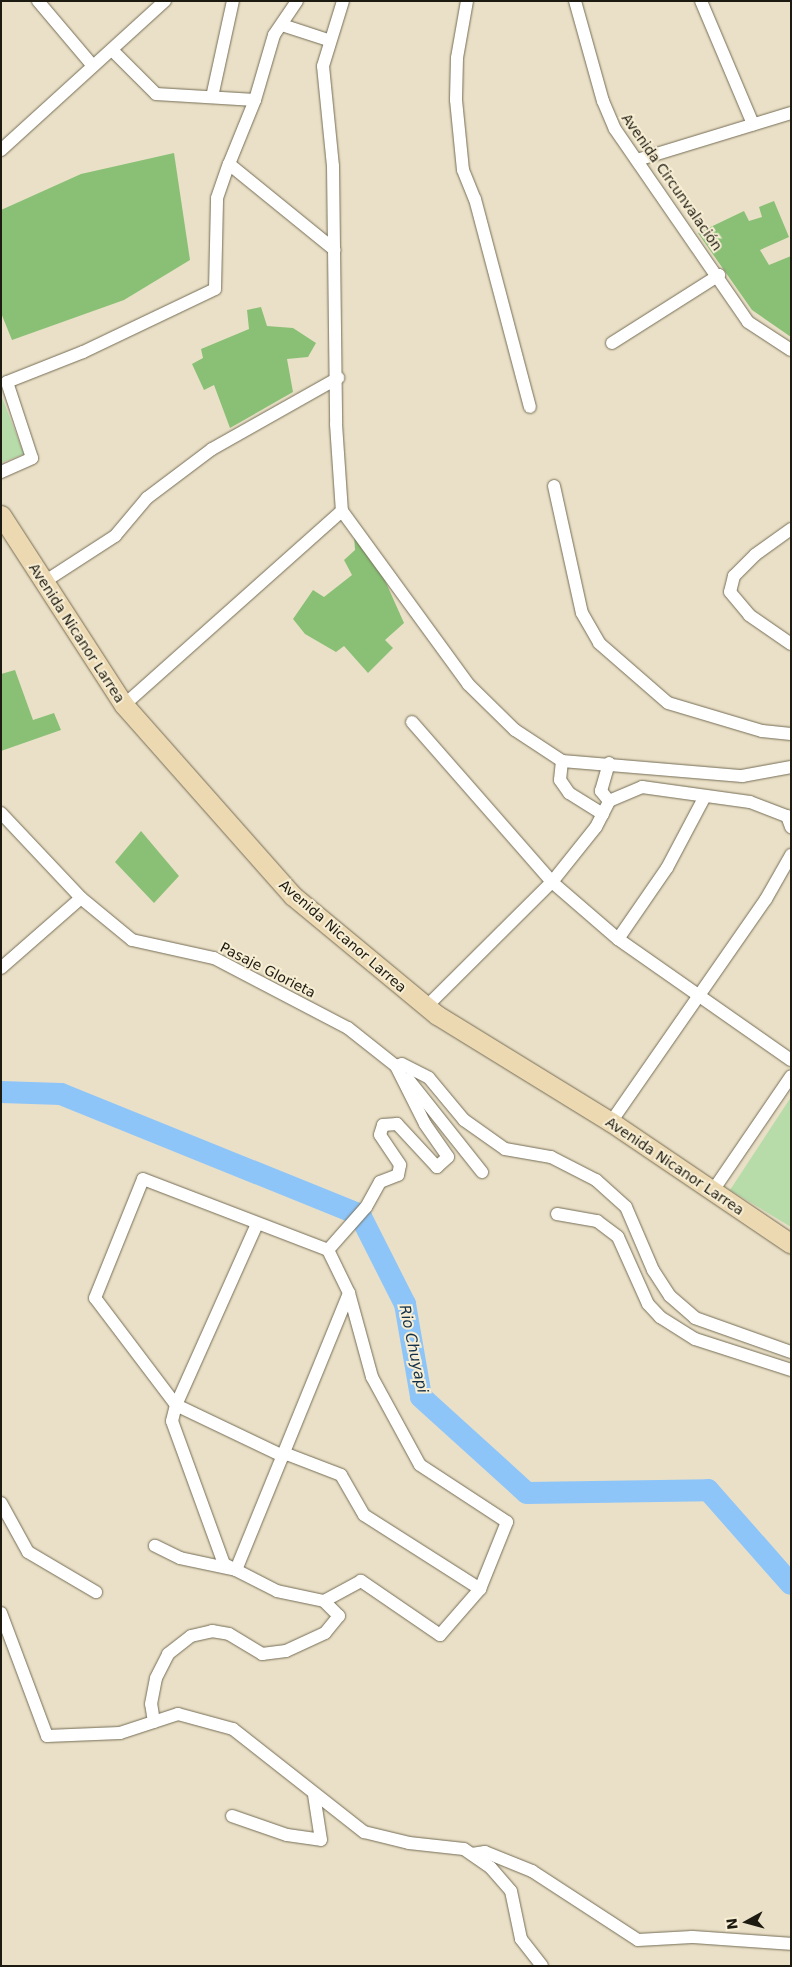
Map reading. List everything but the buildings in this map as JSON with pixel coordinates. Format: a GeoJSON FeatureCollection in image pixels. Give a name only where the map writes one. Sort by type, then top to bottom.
{"type":"FeatureCollection","features":[{"type":"Feature","properties":{"kind":"main road","name":"Avenida Nicanor Larrea"},"geometry":{"type":"LineString","coordinates":[[1,515],[124,705],[294,896],[426,1006],[612,1122],[712,1192],[791,1244]]}},
{"type":"Feature","properties":{"kind":"street"},"geometry":{"type":"LineString","coordinates":[[38,1],[93,66]]}},
{"type":"Feature","properties":{"kind":"street"},"geometry":{"type":"LineString","coordinates":[[1,150],[165,1]]}},
{"type":"Feature","properties":{"kind":"street"},"geometry":{"type":"LineString","coordinates":[[212,97],[234,1]]}},
{"type":"Feature","properties":{"kind":"street"},"geometry":{"type":"LineString","coordinates":[[1,472],[32,458],[4,382],[82,352],[215,289],[217,198],[255,100],[268,51],[297,1]]}},
{"type":"Feature","properties":{"kind":"street"},"geometry":{"type":"LineString","coordinates":[[343,1],[328,40],[323,66],[336,250],[342,511],[468,684],[515,730],[562,761],[609,763],[742,776],[791,766]]}},
{"type":"Feature","properties":{"kind":"street"},"geometry":{"type":"LineString","coordinates":[[467,1],[457,58],[456,100],[463,170],[475,199],[530,407]]}},
{"type":"Feature","properties":{"kind":"street","name":"Avenida Circunvalación"},"geometry":{"type":"LineString","coordinates":[[575,1],[603,101],[637,160],[719,276],[748,322],[791,350]]}},
{"type":"Feature","properties":{"kind":"street"},"geometry":{"type":"LineString","coordinates":[[701,1],[753,124]]}},
{"type":"Feature","properties":{"kind":"street"},"geometry":{"type":"LineString","coordinates":[[282,25],[328,40]]}},
{"type":"Feature","properties":{"kind":"street"},"geometry":{"type":"LineString","coordinates":[[112,50],[156,94],[255,100]]}},
{"type":"Feature","properties":{"kind":"street"},"geometry":{"type":"LineString","coordinates":[[637,160],[791,113]]}},
{"type":"Feature","properties":{"kind":"street"},"geometry":{"type":"LineString","coordinates":[[229,164],[336,250]]}},
{"type":"Feature","properties":{"kind":"street"},"geometry":{"type":"LineString","coordinates":[[612,343],[719,276]]}},
{"type":"Feature","properties":{"kind":"street"},"geometry":{"type":"LineString","coordinates":[[44,582],[116,536],[147,498],[212,449],[338,378]]}},
{"type":"Feature","properties":{"kind":"street"},"geometry":{"type":"LineString","coordinates":[[554,486],[582,613],[599,643],[668,703],[762,731],[791,734]]}},
{"type":"Feature","properties":{"kind":"street"},"geometry":{"type":"LineString","coordinates":[[124,705],[342,511]]}},
{"type":"Feature","properties":{"kind":"street"},"geometry":{"type":"LineString","coordinates":[[790,528],[734,576],[730,592],[750,615],[791,644]]}},
{"type":"Feature","properties":{"kind":"street"},"geometry":{"type":"LineString","coordinates":[[412,722],[552,882],[618,939],[791,1060]]}},
{"type":"Feature","properties":{"kind":"street"},"geometry":{"type":"LineString","coordinates":[[562,761],[560,780],[569,793],[603,814]]}},
{"type":"Feature","properties":{"kind":"street"},"geometry":{"type":"LineString","coordinates":[[609,763],[601,790],[609,801]]}},
{"type":"Feature","properties":{"kind":"street"},"geometry":{"type":"LineString","coordinates":[[426,1006],[552,882],[603,814],[609,801],[642,787],[704,798],[750,802],[790,819]]}},
{"type":"Feature","properties":{"kind":"street"},"geometry":{"type":"LineString","coordinates":[[618,939],[667,868],[704,798]]}},
{"type":"Feature","properties":{"kind":"street","name":"Pasaje Glorieta"},"geometry":{"type":"LineString","coordinates":[[1,813],[81,898],[132,940],[214,958],[332,1022],[396,1066]]}},
{"type":"Feature","properties":{"kind":"street"},"geometry":{"type":"LineString","coordinates":[[612,1122],[791,855]]}},
{"type":"Feature","properties":{"kind":"street"},"geometry":{"type":"LineString","coordinates":[[1,968],[81,898]]}},
{"type":"Feature","properties":{"kind":"street"},"geometry":{"type":"LineString","coordinates":[[396,1066],[402,1064],[429,1078],[464,1120],[505,1149],[551,1157],[596,1180],[626,1207],[653,1270],[670,1296],[695,1318],[791,1352]]}},
{"type":"Feature","properties":{"kind":"street"},"geometry":{"type":"LineString","coordinates":[[396,1066],[482,1172]]}},
{"type":"Feature","properties":{"kind":"street"},"geometry":{"type":"LineString","coordinates":[[328,1250],[366,1207],[380,1182],[398,1175],[400,1165],[380,1135],[383,1125],[397,1124],[437,1167],[448,1157],[425,1124],[396,1066]]}},
{"type":"Feature","properties":{"kind":"street"},"geometry":{"type":"LineString","coordinates":[[712,1192],[791,1076]]}},
{"type":"Feature","properties":{"kind":"street"},"geometry":{"type":"LineString","coordinates":[[324,1601],[360,1581],[440,1635],[480,1589],[507,1522],[420,1465],[372,1377],[349,1293],[328,1250],[143,1179],[95,1298],[176,1405],[283,1454],[341,1476],[364,1515],[480,1589]]}},
{"type":"Feature","properties":{"kind":"street"},"geometry":{"type":"LineString","coordinates":[[557,1214],[597,1221],[618,1237],[648,1304],[660,1317],[696,1339],[791,1370]]}},
{"type":"Feature","properties":{"kind":"street"},"geometry":{"type":"LineString","coordinates":[[154,1722],[151,1704],[156,1678],[168,1654],[191,1636],[212,1631],[229,1634],[262,1654],[286,1650],[325,1633],[339,1616],[324,1601],[277,1592],[236,1570],[218,1555],[172,1420],[176,1405],[257,1224]]}},
{"type":"Feature","properties":{"kind":"street"},"geometry":{"type":"LineString","coordinates":[[236,1570],[349,1293]]}},
{"type":"Feature","properties":{"kind":"street"},"geometry":{"type":"LineString","coordinates":[[1,1502],[28,1552],[96,1592]]}},
{"type":"Feature","properties":{"kind":"street"},"geometry":{"type":"LineString","coordinates":[[155,1546],[180,1558],[236,1570]]}},
{"type":"Feature","properties":{"kind":"street"},"geometry":{"type":"LineString","coordinates":[[1,1613],[47,1736],[120,1733],[178,1714],[233,1729],[281,1763],[314,1795],[364,1832],[381,1838],[445,1844],[472,1854],[511,1891],[522,1939],[542,1966]]}},
{"type":"Feature","properties":{"kind":"street"},"geometry":{"type":"LineString","coordinates":[[232,1816],[287,1835],[321,1840],[314,1795]]}},
{"type":"Feature","properties":{"kind":"street"},"geometry":{"type":"LineString","coordinates":[[472,1854],[485,1852],[532,1871],[638,1940],[692,1937],[791,1944]]}},
{"type":"Feature","properties":{"kind":"green space"},"geometry":{"type":"Polygon","coordinates":[[[174,153],[190,260],[124,300],[12,340],[1,313],[1,210],[81,174],[174,153]]]}},
{"type":"Feature","properties":{"kind":"green space"},"geometry":{"type":"Polygon","coordinates":[[[774,201],[789,237],[760,250],[769,265],[791,256],[791,337],[752,310],[698,233],[744,211],[749,221],[762,217],[759,207],[774,201]]]}},
{"type":"Feature","properties":{"kind":"green space"},"geometry":{"type":"Polygon","coordinates":[[[261,307],[267,326],[293,328],[316,343],[308,357],[287,359],[293,392],[230,428],[214,385],[204,390],[192,364],[203,358],[201,349],[249,329],[247,310],[261,307]]]}},
{"type":"Feature","properties":{"kind":"green space"},"geometry":{"type":"Polygon","coordinates":[[[1,395],[24,454],[1,463],[1,395]]]}},
{"type":"Feature","properties":{"kind":"green space"},"geometry":{"type":"Polygon","coordinates":[[[354,535],[383,576],[404,623],[385,640],[393,648],[368,673],[344,646],[336,652],[305,634],[293,619],[313,590],[324,597],[352,575],[344,560],[355,550],[354,535]]]}},
{"type":"Feature","properties":{"kind":"green space"},"geometry":{"type":"Polygon","coordinates":[[[15,670],[33,720],[54,713],[61,730],[1,751],[1,674],[15,670]]]}},
{"type":"Feature","properties":{"kind":"green space"},"geometry":{"type":"Polygon","coordinates":[[[141,831],[179,876],[154,903],[115,862],[141,831]]]}},
{"type":"Feature","properties":{"kind":"green space"},"geometry":{"type":"Polygon","coordinates":[[[791,1097],[791,1227],[730,1190],[791,1097]]]}},
{"type":"Feature","properties":{"kind":"waterway","name":"Rio Chuyapi"},"geometry":{"type":"LineString","coordinates":[[1,1092],[61,1094],[360,1215],[405,1304],[421,1397],[527,1493],[708,1490],[791,1584]]}}]}
